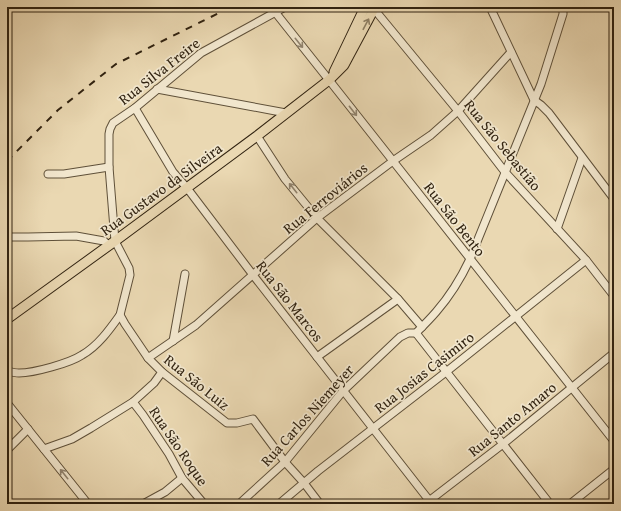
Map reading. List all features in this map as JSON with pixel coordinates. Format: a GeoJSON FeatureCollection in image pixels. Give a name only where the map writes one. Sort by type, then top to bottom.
{"type":"FeatureCollection","features":[{"type":"Feature","properties":{"kind":"main road","name":"Rua Gustavo da Silveira"},"geometry":{"type":"LineString","coordinates":[[7,319],[187,188],[329,80],[344,65],[371,8]]}},
{"type":"Feature","properties":{"kind":"street","name":"Rua Silva Freire"},"geometry":{"type":"LineString","coordinates":[[109,167],[109,134],[113,123],[135,108],[200,53],[285,7]]}},
{"type":"Feature","properties":{"kind":"street"},"geometry":{"type":"LineString","coordinates":[[490,7],[534,100],[549,113],[614,199]]}},
{"type":"Feature","properties":{"kind":"street"},"geometry":{"type":"LineString","coordinates":[[558,7],[563,10]]}},
{"type":"Feature","properties":{"kind":"street","name":"Rua São Sebastião"},"geometry":{"type":"LineString","coordinates":[[371,8],[458,111],[505,172],[586,260],[614,296]]}},
{"type":"Feature","properties":{"kind":"street","name":"Rua Carlos Niemeyer"},"geometry":{"type":"LineString","coordinates":[[239,504],[285,462],[343,391],[400,338],[408,333],[416,332],[436,313],[460,279],[470,259],[541,84],[563,10]]}},
{"type":"Feature","properties":{"kind":"street","name":"Rua São Bento"},"geometry":{"type":"LineString","coordinates":[[275,12],[614,441]]}},
{"type":"Feature","properties":{"kind":"street","name":"Rua Ferroviários"},"geometry":{"type":"LineString","coordinates":[[148,358],[196,326],[317,218],[392,161],[431,135],[458,111],[511,52]]}},
{"type":"Feature","properties":{"kind":"street"},"geometry":{"type":"LineString","coordinates":[[157,89],[286,113]]}},
{"type":"Feature","properties":{"kind":"street","name":"Rua São Marcos"},"geometry":{"type":"LineString","coordinates":[[135,108],[173,172],[373,428],[429,503]]}},
{"type":"Feature","properties":{"kind":"street"},"geometry":{"type":"LineString","coordinates":[[257,136],[286,179],[317,218],[398,299],[422,327]]}},
{"type":"Feature","properties":{"kind":"street"},"geometry":{"type":"LineString","coordinates":[[557,229],[582,158]]}},
{"type":"Feature","properties":{"kind":"street"},"geometry":{"type":"LineString","coordinates":[[7,371],[17,373],[28,372],[56,365],[82,355],[101,338],[120,314],[129,281],[129,268],[112,243],[109,167],[64,174],[48,174]]}},
{"type":"Feature","properties":{"kind":"street"},"geometry":{"type":"LineString","coordinates":[[7,236],[76,236],[112,243]]}},
{"type":"Feature","properties":{"kind":"street","name":"Rua Josias Casimiro"},"geometry":{"type":"LineString","coordinates":[[279,504],[318,470],[446,372],[586,260]]}},
{"type":"Feature","properties":{"kind":"street"},"geometry":{"type":"LineString","coordinates":[[173,341],[185,274]]}},
{"type":"Feature","properties":{"kind":"street"},"geometry":{"type":"LineString","coordinates":[[317,357],[398,299]]}},
{"type":"Feature","properties":{"kind":"street","name":"Rua São Luiz"},"geometry":{"type":"LineString","coordinates":[[120,314],[148,358],[162,372],[227,423],[236,424],[253,419],[285,462],[320,504]]}},
{"type":"Feature","properties":{"kind":"street"},"geometry":{"type":"LineString","coordinates":[[416,332],[550,504]]}},
{"type":"Feature","properties":{"kind":"street","name":"Rua Santo Amaro"},"geometry":{"type":"LineString","coordinates":[[429,503],[614,352]]}},
{"type":"Feature","properties":{"kind":"street"},"geometry":{"type":"LineString","coordinates":[[44,450],[72,439],[133,402],[154,383],[162,372]]}},
{"type":"Feature","properties":{"kind":"street","name":"Rua São Roque"},"geometry":{"type":"LineString","coordinates":[[133,402],[169,454],[182,478],[204,504]]}},
{"type":"Feature","properties":{"kind":"street"},"geometry":{"type":"LineString","coordinates":[[7,403],[88,504]]}},
{"type":"Feature","properties":{"kind":"street"},"geometry":{"type":"LineString","coordinates":[[7,450],[28,429]]}},
{"type":"Feature","properties":{"kind":"street"},"geometry":{"type":"LineString","coordinates":[[570,504],[614,469]]}},
{"type":"Feature","properties":{"kind":"street"},"geometry":{"type":"LineString","coordinates":[[144,504],[165,492],[182,478]]}},
{"type":"Feature","properties":{"kind":"railway"},"geometry":{"type":"LineString","coordinates":[[7,161],[58,110],[116,64],[231,7]]}}]}
